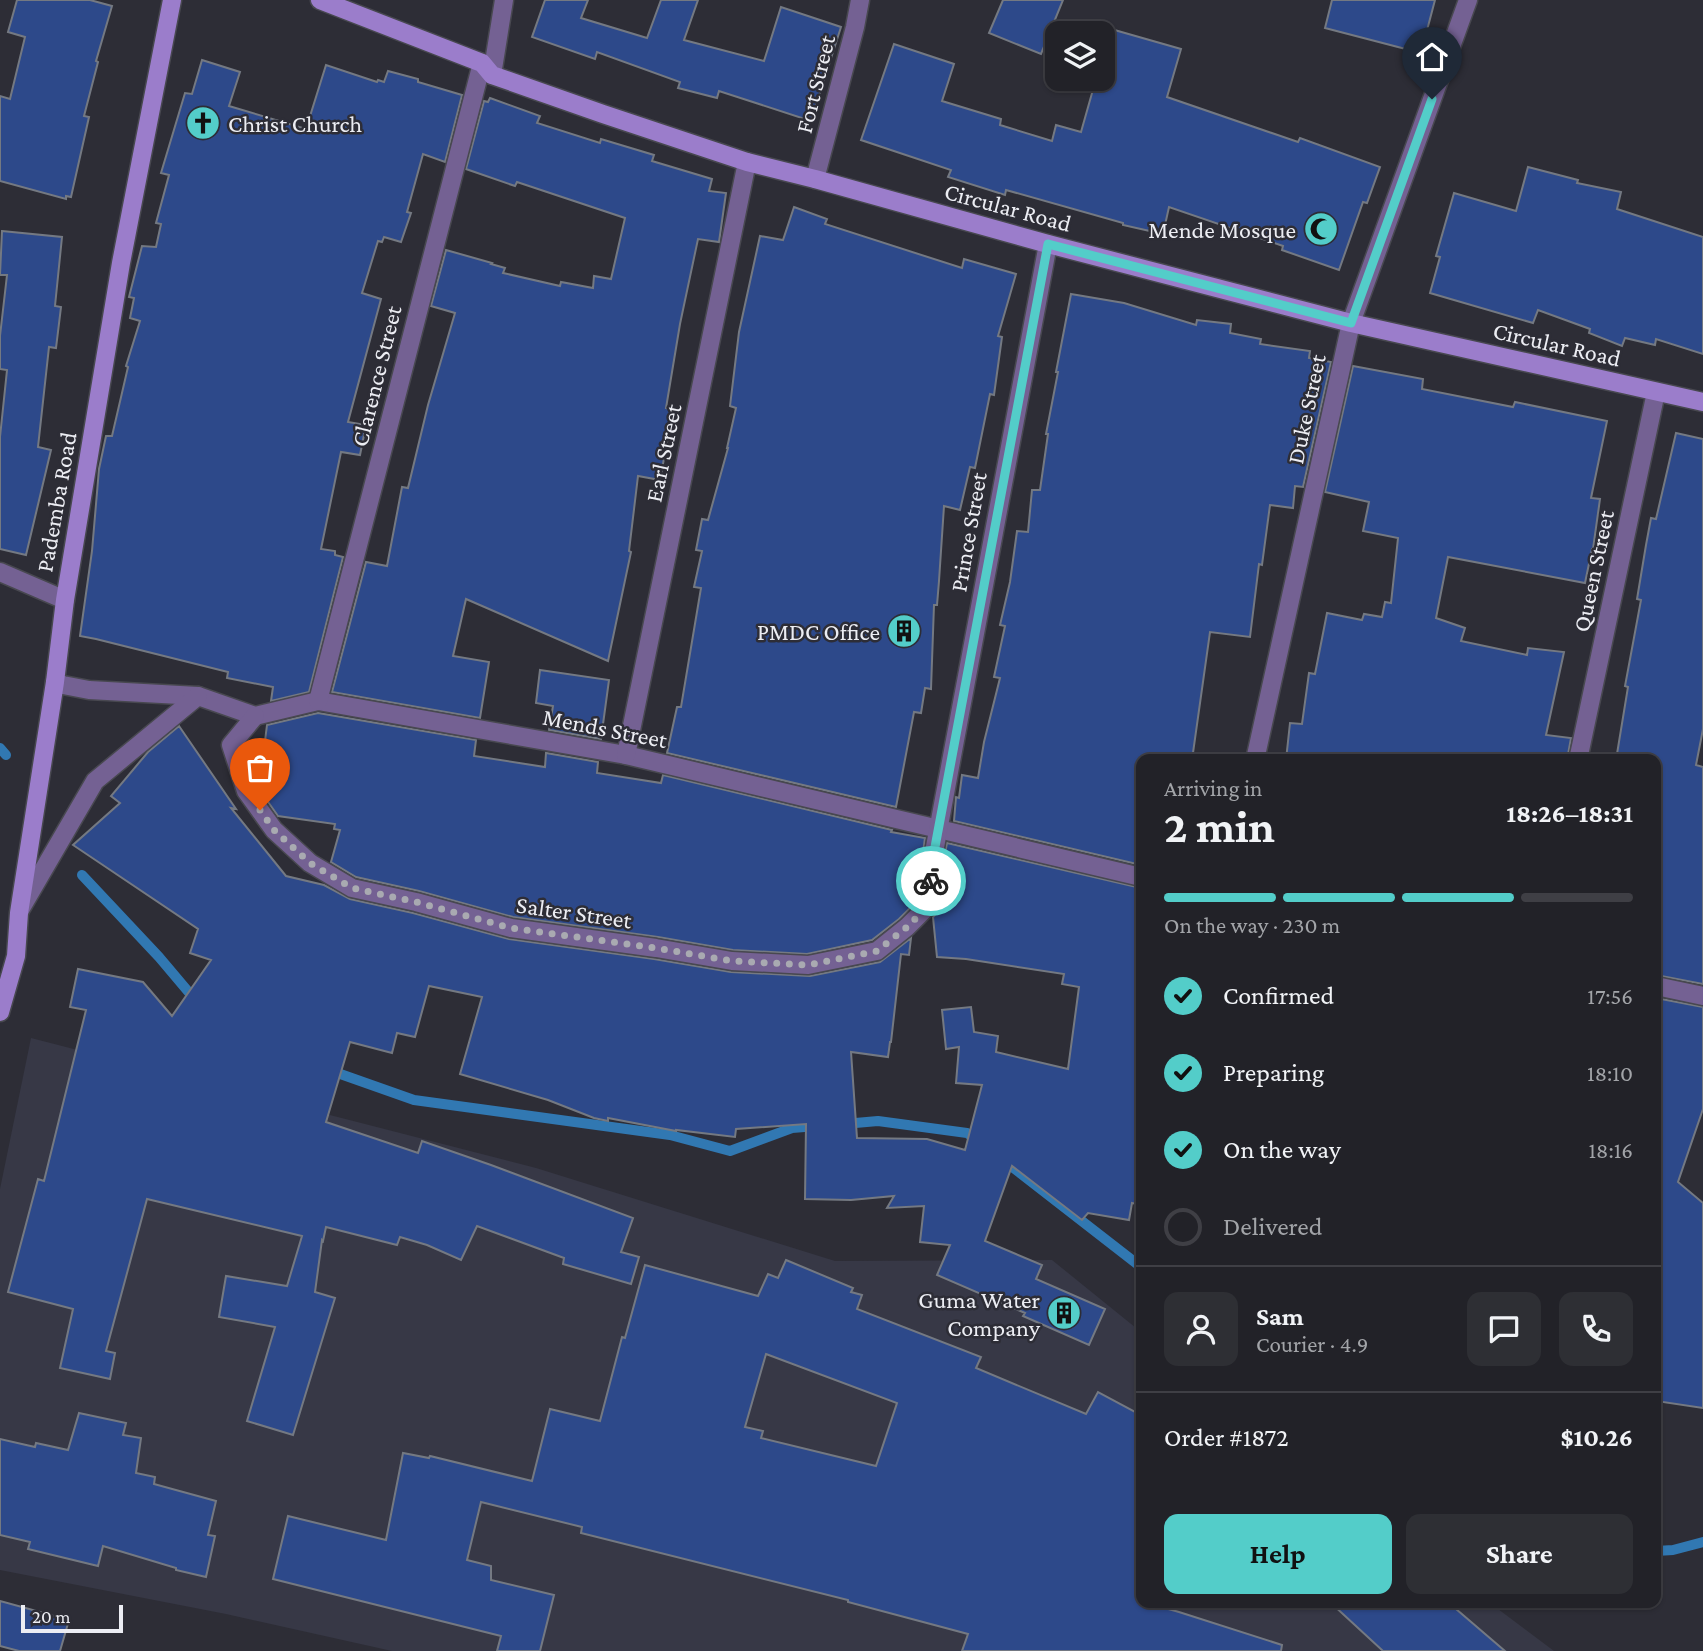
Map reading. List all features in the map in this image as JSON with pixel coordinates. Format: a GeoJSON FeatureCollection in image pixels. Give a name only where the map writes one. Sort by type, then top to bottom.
{"type":"FeatureCollection","features":[{"type":"Feature","properties":{"kind":"main road","name":"Pademba Road"},"geometry":{"type":"LineString","coordinates":[[0,1012],[8,952],[19,913],[65,600],[121,263],[172,0]]}},
{"type":"Feature","properties":{"kind":"main road"},"geometry":{"type":"LineString","coordinates":[[167,25],[174,1],[178,0]]}},
{"type":"Feature","properties":{"kind":"main road","name":"Circular Road"},"geometry":{"type":"LineString","coordinates":[[320,0],[603,114],[747,162],[1351,323],[1703,402]]}},
{"type":"Feature","properties":{"kind":"street","name":"Clarence Street"},"geometry":{"type":"LineString","coordinates":[[318,701],[487,69],[503,0]]}},
{"type":"Feature","properties":{"kind":"street","name":"Fort Street"},"geometry":{"type":"LineString","coordinates":[[815,179],[860,0]]}},
{"type":"Feature","properties":{"kind":"street","name":"Duke Street"},"geometry":{"type":"LineString","coordinates":[[1256,754],[1351,323],[1468,0]]}},
{"type":"Feature","properties":{"kind":"street","name":"Earl Street"},"geometry":{"type":"LineString","coordinates":[[626,755],[747,162]]}},
{"type":"Feature","properties":{"kind":"street","name":"Prince Street"},"geometry":{"type":"LineString","coordinates":[[939,829],[1048,244]]}},
{"type":"Feature","properties":{"kind":"street","name":"Queen Street"},"geometry":{"type":"LineString","coordinates":[[1579,754],[1656,392]]}},
{"type":"Feature","properties":{"kind":"street"},"geometry":{"type":"LineString","coordinates":[[0,572],[65,600]]}},
{"type":"Feature","properties":{"kind":"street"},"geometry":{"type":"LineString","coordinates":[[55,682],[89,690],[198,696],[255,716]]}},
{"type":"Feature","properties":{"kind":"street"},"geometry":{"type":"LineString","coordinates":[[19,913],[95,781],[198,696]]}},
{"type":"Feature","properties":{"kind":"street","name":"Mends Street"},"geometry":{"type":"LineString","coordinates":[[255,716],[318,701],[626,755],[1136,876]]}},
{"type":"Feature","properties":{"kind":"street","name":"Salter Street"},"geometry":{"type":"LineString","coordinates":[[255,716],[231,745],[246,790],[274,830],[310,863],[352,888],[511,928],[732,961],[808,965],[877,951],[930,904],[932,863],[939,829]]}},
{"type":"Feature","properties":{"kind":"street"},"geometry":{"type":"LineString","coordinates":[[1661,987],[1703,996]]}},
{"type":"Feature","properties":{"kind":"shaded area"},"geometry":{"type":"Polygon","coordinates":[[[31,1038],[536,1168],[835,1261],[1052,1260],[1136,1328],[1136,1608],[1497,1608],[1554,1651],[392,1651],[226,1614],[0,1570],[0,1189],[31,1038]]]}},
{"type":"Feature","properties":{"kind":"building"},"geometry":{"type":"Polygon","coordinates":[[[17,0],[90,0],[112,6],[84,116],[89,117],[71,197],[66,196],[66,199],[0,181],[0,96],[10,99],[25,37],[8,32],[17,0]]]}},
{"type":"Feature","properties":{"kind":"building"},"geometry":{"type":"Polygon","coordinates":[[[545,0],[588,0],[581,18],[647,38],[661,0],[698,0],[684,40],[764,61],[781,7],[841,27],[811,121],[719,91],[717,98],[678,88],[680,82],[597,52],[595,59],[532,37],[545,0]]]}},
{"type":"Feature","properties":{"kind":"building"},"geometry":{"type":"Polygon","coordinates":[[[1003,0],[1063,0],[1054,21],[1045,21],[1045,44],[1041,54],[989,33],[1003,0]]]}},
{"type":"Feature","properties":{"kind":"building"},"geometry":{"type":"Polygon","coordinates":[[[1332,0],[1435,0],[1421,53],[1325,28],[1332,0]]]}},
{"type":"Feature","properties":{"kind":"building"},"geometry":{"type":"Polygon","coordinates":[[[1115,30],[1181,49],[1167,97],[1298,142],[1300,138],[1380,167],[1367,203],[1363,202],[1339,270],[1282,250],[1283,246],[1169,207],[1163,234],[1123,225],[1006,190],[1005,195],[948,177],[951,170],[861,140],[894,44],[954,64],[942,101],[1001,119],[1000,125],[1052,141],[1056,125],[1081,132],[1093,91],[1115,91],[1115,30]]]}},
{"type":"Feature","properties":{"kind":"building"},"geometry":{"type":"Polygon","coordinates":[[[202,60],[240,72],[229,106],[306,129],[326,65],[377,82],[384,82],[388,71],[462,95],[445,162],[423,154],[407,212],[411,213],[401,242],[384,237],[382,242],[378,241],[362,293],[381,299],[348,422],[366,425],[360,455],[341,452],[321,549],[335,551],[335,555],[343,557],[309,692],[271,701],[273,687],[227,678],[228,672],[80,636],[92,551],[99,469],[106,436],[112,436],[128,367],[126,366],[140,321],[130,318],[134,298],[129,297],[142,246],[156,247],[161,224],[156,223],[169,175],[161,173],[185,93],[192,94],[202,60]]]}},
{"type":"Feature","properties":{"kind":"building"},"geometry":{"type":"Polygon","coordinates":[[[490,98],[540,116],[537,123],[600,143],[601,139],[654,155],[652,161],[712,179],[709,191],[726,193],[719,242],[698,239],[666,408],[673,410],[660,480],[638,476],[631,552],[608,661],[466,599],[453,656],[489,662],[480,718],[332,692],[366,562],[387,566],[402,487],[408,488],[428,405],[455,313],[431,306],[446,250],[505,268],[503,273],[560,286],[561,282],[593,288],[594,276],[611,279],[625,218],[517,182],[515,186],[466,169],[484,101],[488,102],[490,98]]]}},
{"type":"Feature","properties":{"kind":"building"},"geometry":{"type":"Polygon","coordinates":[[[1528,167],[1578,180],[1577,183],[1621,192],[1617,209],[1703,237],[1703,354],[1656,339],[1655,345],[1625,338],[1622,346],[1589,333],[1590,329],[1538,310],[1533,323],[1430,293],[1440,257],[1436,256],[1454,193],[1516,211],[1528,167]]]}},
{"type":"Feature","properties":{"kind":"building"},"geometry":{"type":"Polygon","coordinates":[[[794,207],[827,219],[825,224],[962,268],[964,259],[1016,274],[998,336],[1002,337],[994,395],[990,394],[975,468],[970,467],[960,510],[944,506],[937,605],[934,605],[931,689],[925,688],[921,713],[914,712],[896,807],[667,753],[677,707],[681,707],[701,588],[694,587],[702,551],[696,550],[702,519],[708,520],[728,448],[736,408],[730,406],[739,332],[760,236],[783,240],[794,207]]]}},
{"type":"Feature","properties":{"kind":"building"},"geometry":{"type":"Polygon","coordinates":[[[2,231],[62,237],[55,306],[61,307],[56,348],[49,347],[38,447],[51,450],[26,555],[0,549],[0,437],[7,370],[0,369],[0,336],[7,275],[0,275],[2,231]]]}},
{"type":"Feature","properties":{"kind":"building"},"geometry":{"type":"Polygon","coordinates":[[[1071,294],[1124,303],[1196,325],[1197,320],[1231,324],[1230,333],[1261,339],[1260,344],[1310,351],[1309,358],[1331,362],[1303,487],[1295,486],[1293,508],[1270,505],[1250,637],[1210,632],[1193,754],[1136,754],[1136,864],[954,821],[956,797],[959,798],[962,775],[978,778],[1000,678],[994,677],[1005,626],[1000,625],[1010,582],[1017,531],[1028,532],[1032,490],[1040,490],[1056,372],[1071,294]]]}},
{"type":"Feature","properties":{"kind":"building"},"geometry":{"type":"Polygon","coordinates":[[[1353,366],[1423,379],[1422,389],[1513,407],[1515,402],[1607,421],[1591,498],[1600,499],[1585,583],[1448,557],[1436,618],[1465,628],[1461,641],[1527,655],[1528,648],[1564,652],[1546,735],[1571,738],[1568,754],[1287,754],[1290,723],[1302,724],[1309,673],[1315,674],[1327,613],[1362,620],[1364,614],[1382,617],[1385,602],[1391,603],[1398,538],[1363,531],[1369,502],[1325,492],[1353,366]]]}},
{"type":"Feature","properties":{"kind":"building"},"geometry":{"type":"Polygon","coordinates":[[[1676,433],[1703,439],[1703,729],[1696,765],[1703,767],[1703,984],[1661,976],[1661,754],[1617,754],[1628,687],[1625,686],[1641,600],[1637,599],[1651,518],[1656,519],[1676,433]]]}},
{"type":"Feature","properties":{"kind":"building"},"geometry":{"type":"Polygon","coordinates":[[[540,670],[609,680],[601,739],[549,730],[553,706],[536,703],[540,670]]]}},
{"type":"Feature","properties":{"kind":"building"},"geometry":{"type":"Polygon","coordinates":[[[318,713],[476,740],[474,756],[545,767],[546,753],[598,762],[597,773],[661,783],[663,775],[892,830],[891,832],[925,838],[916,902],[872,940],[807,954],[733,950],[513,917],[356,877],[331,862],[340,830],[334,829],[335,824],[278,816],[259,789],[267,725],[318,713]]]}},
{"type":"Feature","properties":{"kind":"building"},"geometry":{"type":"Polygon","coordinates":[[[179,726],[236,809],[231,808],[286,876],[324,885],[350,899],[509,939],[731,972],[810,976],[880,962],[911,938],[909,955],[901,954],[888,1057],[851,1052],[857,1138],[927,1139],[965,1150],[982,1085],[956,1083],[959,1047],[946,1049],[942,1010],[971,1007],[974,1032],[998,1036],[996,1052],[1068,1069],[1079,987],[1062,984],[1064,974],[937,957],[933,917],[941,905],[947,843],[1136,887],[1136,1204],[1132,1203],[1129,1220],[1088,1213],[1082,1220],[1012,1166],[985,1241],[1042,1265],[1036,1279],[1105,1309],[1089,1345],[1023,1316],[1025,1313],[937,1275],[950,1245],[920,1242],[924,1206],[887,1208],[894,1196],[851,1200],[805,1199],[806,1124],[736,1129],[735,1137],[676,1131],[608,1118],[608,1121],[594,1118],[548,1100],[460,1074],[482,997],[429,986],[415,1037],[397,1033],[392,1053],[350,1042],[326,1122],[418,1153],[422,1141],[633,1218],[621,1252],[639,1257],[631,1284],[563,1264],[564,1258],[477,1226],[461,1260],[400,1237],[397,1245],[326,1227],[315,1292],[335,1298],[293,1435],[247,1421],[275,1327],[219,1317],[226,1276],[287,1286],[302,1236],[147,1199],[106,1351],[115,1353],[110,1379],[60,1368],[73,1309],[8,1292],[38,1179],[44,1181],[86,1010],[70,1007],[78,969],[143,982],[172,1016],[211,960],[190,953],[198,929],[73,845],[120,803],[111,796],[148,752],[179,726]]]}},
{"type":"Feature","properties":{"kind":"building"},"geometry":{"type":"Polygon","coordinates":[[[1661,999],[1703,1007],[1703,1109],[1678,1182],[1703,1203],[1703,1408],[1661,1402],[1661,999]]]}},
{"type":"Feature","properties":{"kind":"building"},"geometry":{"type":"Polygon","coordinates":[[[786,1260],[853,1288],[851,1292],[862,1295],[857,1309],[981,1357],[976,1368],[1086,1414],[1098,1392],[1136,1412],[1136,1608],[1165,1608],[1179,1612],[1282,1645],[1281,1651],[962,1651],[968,1634],[848,1600],[581,1533],[582,1527],[481,1502],[467,1560],[491,1566],[491,1580],[554,1595],[540,1651],[497,1651],[501,1636],[273,1579],[288,1516],[386,1540],[403,1453],[430,1456],[532,1481],[550,1409],[600,1421],[622,1337],[625,1338],[645,1265],[758,1296],[768,1274],[778,1278],[786,1260]],[[766,1354],[745,1427],[763,1431],[761,1438],[876,1466],[897,1403],[766,1354]]]}},
{"type":"Feature","properties":{"kind":"building"},"geometry":{"type":"Polygon","coordinates":[[[79,1413],[126,1423],[123,1435],[141,1438],[136,1473],[155,1477],[154,1484],[216,1501],[208,1535],[215,1536],[206,1577],[103,1546],[98,1566],[28,1549],[30,1542],[0,1535],[0,1439],[35,1447],[36,1443],[68,1450],[79,1413]]]}},
{"type":"Feature","properties":{"kind":"building"},"geometry":{"type":"Polygon","coordinates":[[[0,1601],[69,1620],[60,1651],[19,1651],[0,1646],[0,1601]]]}},
{"type":"Feature","properties":{"kind":"building"},"geometry":{"type":"Polygon","coordinates":[[[1336,1608],[1455,1608],[1505,1651],[1383,1651],[1336,1608]]]}},
{"type":"Feature","properties":{"kind":"waterway"},"geometry":{"type":"LineString","coordinates":[[0,748],[6,755]]}},
{"type":"Feature","properties":{"kind":"waterway"},"geometry":{"type":"LineString","coordinates":[[82,875],[197,1002]]}},
{"type":"Feature","properties":{"kind":"waterway"},"geometry":{"type":"LineString","coordinates":[[329,1070],[414,1100],[670,1135],[730,1151],[792,1128],[817,1126]]}},
{"type":"Feature","properties":{"kind":"waterway"},"geometry":{"type":"LineString","coordinates":[[844,1124],[878,1121],[967,1133],[981,1143]]}},
{"type":"Feature","properties":{"kind":"waterway"},"geometry":{"type":"LineString","coordinates":[[1002,1159],[1136,1263]]}},
{"type":"Feature","properties":{"kind":"waterway"},"geometry":{"type":"LineString","coordinates":[[1661,1551],[1703,1542]]}},
{"type":"Feature","properties":{"kind":"way so far"},"geometry":{"type":"LineString","coordinates":[[260,810],[274,830],[310,863],[352,888],[511,928],[732,961],[808,965],[877,951],[930,904],[931,881]]}},
{"type":"Feature","properties":{"kind":"place","name":"Christ Church"},"geometry":{"type":"Point","coordinates":[203,123]}},
{"type":"Feature","properties":{"kind":"place","name":"Mende Mosque"},"geometry":{"type":"Point","coordinates":[1321,229]}},
{"type":"Feature","properties":{"kind":"place","name":"PMDC Office"},"geometry":{"type":"Point","coordinates":[904,631]}},
{"type":"Feature","properties":{"kind":"place","name":"Guma Water Company"},"geometry":{"type":"Point","coordinates":[1064,1313]}},
{"type":"Feature","properties":{"kind":"route"},"geometry":{"type":"LineString","coordinates":[[931,881],[932,863],[1001,485],[1048,244],[1351,323],[1432,99]]}}]}
